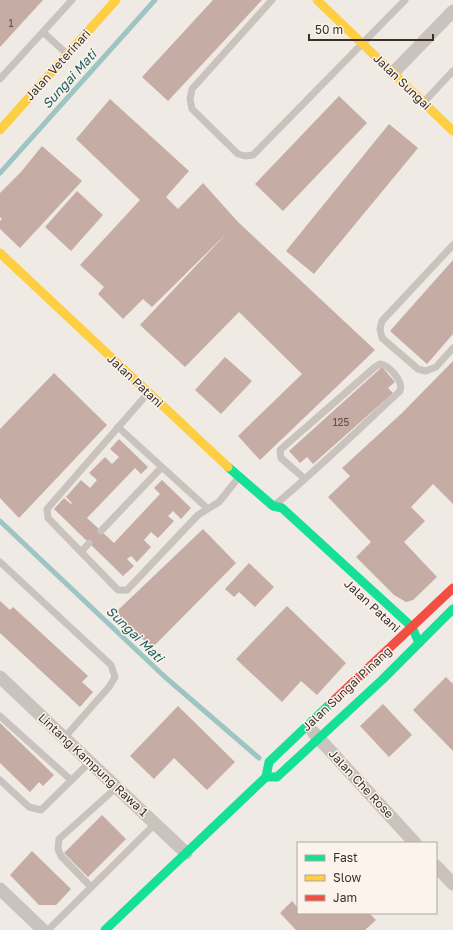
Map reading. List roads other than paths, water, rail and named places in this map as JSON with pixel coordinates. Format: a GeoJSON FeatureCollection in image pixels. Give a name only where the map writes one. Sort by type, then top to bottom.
{"type":"FeatureCollection","features":[{"type":"Feature","properties":{"kind":"main road","name":"Jalan Veterinari"},"geometry":{"type":"LineString","coordinates":[[0,130],[116,0]]}},
{"type":"Feature","properties":{"kind":"main road","name":"Jalan Sungai"},"geometry":{"type":"LineString","coordinates":[[319,1],[453,130]]}},
{"type":"Feature","properties":{"kind":"main road","name":"Jalan Patani"},"geometry":{"type":"LineString","coordinates":[[0,253],[148,393],[240,477],[273,511],[282,508],[412,627],[420,643]]}},
{"type":"Feature","properties":{"kind":"main road","name":"Jalan Sungai Pinang"},"geometry":{"type":"LineString","coordinates":[[105,930],[117,923],[186,853],[266,778],[269,762],[401,633],[412,627],[453,588]]}},
{"type":"Feature","properties":{"kind":"main road","name":"Jalan Sungai Pinang"},"geometry":{"type":"LineString","coordinates":[[266,778],[277,777],[383,679],[453,609]]}},
{"type":"Feature","properties":{"kind":"main road","name":"Jalan Patani"},"geometry":{"type":"LineString","coordinates":[[401,633],[420,643]]}},
{"type":"Feature","properties":{"kind":"street"},"geometry":{"type":"LineString","coordinates":[[393,73],[453,11]]}},
{"type":"Feature","properties":{"kind":"street","name":"Lintang Kampung Rawa 1"},"geometry":{"type":"LineString","coordinates":[[0,677],[186,853]]}},
{"type":"Feature","properties":{"kind":"street","name":"Jalan Che Rose"},"geometry":{"type":"LineString","coordinates":[[307,725],[414,842]]}},
{"type":"Feature","properties":{"kind":"street"},"geometry":{"type":"LineString","coordinates":[[437,867],[453,884]]}},
{"type":"Feature","properties":{"kind":"street"},"geometry":{"type":"LineString","coordinates":[[0,888],[43,930]]}},
{"type":"Feature","properties":{"kind":"lane"},"geometry":{"type":"LineString","coordinates":[[0,79],[44,33],[72,0]]}},
{"type":"Feature","properties":{"kind":"lane"},"geometry":{"type":"LineString","coordinates":[[272,0],[192,89],[190,99],[192,109],[238,154],[246,156],[253,155],[404,0]]}},
{"type":"Feature","properties":{"kind":"lane"},"geometry":{"type":"LineString","coordinates":[[44,33],[68,54]]}},
{"type":"Feature","properties":{"kind":"lane"},"geometry":{"type":"LineString","coordinates":[[424,102],[453,71]]}},
{"type":"Feature","properties":{"kind":"lane"},"geometry":{"type":"LineString","coordinates":[[453,245],[382,321],[380,329],[382,338],[418,369],[426,371],[436,367],[453,348]]}},
{"type":"Feature","properties":{"kind":"lane"},"geometry":{"type":"LineString","coordinates":[[273,511],[305,479],[400,391],[402,387],[401,383],[385,364],[380,364],[375,367],[280,450],[281,458],[305,479]]}},
{"type":"Feature","properties":{"kind":"lane"},"geometry":{"type":"LineString","coordinates":[[148,393],[127,414],[118,427],[47,509],[48,518],[118,590],[128,590],[198,515],[207,508],[219,502],[240,477]]}},
{"type":"Feature","properties":{"kind":"lane"},"geometry":{"type":"LineString","coordinates":[[118,427],[161,468],[207,508]]}},
{"type":"Feature","properties":{"kind":"lane"},"geometry":{"type":"LineString","coordinates":[[101,531],[161,468]]}},
{"type":"Feature","properties":{"kind":"lane"},"geometry":{"type":"LineString","coordinates":[[81,552],[89,543]]}},
{"type":"Feature","properties":{"kind":"lane"},"geometry":{"type":"LineString","coordinates":[[0,562],[111,665],[115,677],[109,687],[64,738]]}},
{"type":"Feature","properties":{"kind":"lane"},"geometry":{"type":"LineString","coordinates":[[0,716],[71,780]]}},
{"type":"Feature","properties":{"kind":"lane"},"geometry":{"type":"LineString","coordinates":[[0,780],[29,807],[35,810],[41,810],[90,762]]}},
{"type":"Feature","properties":{"kind":"lane"},"geometry":{"type":"LineString","coordinates":[[91,888],[60,856],[58,849],[59,839],[116,787]]}},
{"type":"Feature","properties":{"kind":"lane"},"geometry":{"type":"LineString","coordinates":[[48,930],[156,823]]}},
{"type":"Feature","properties":{"kind":"waterway","name":"Sungai Mati"},"geometry":{"type":"LineString","coordinates":[[0,173],[155,0]]}},
{"type":"Feature","properties":{"kind":"waterway","name":"Sungai Mati"},"geometry":{"type":"LineString","coordinates":[[0,521],[165,677],[259,758]]}}]}
